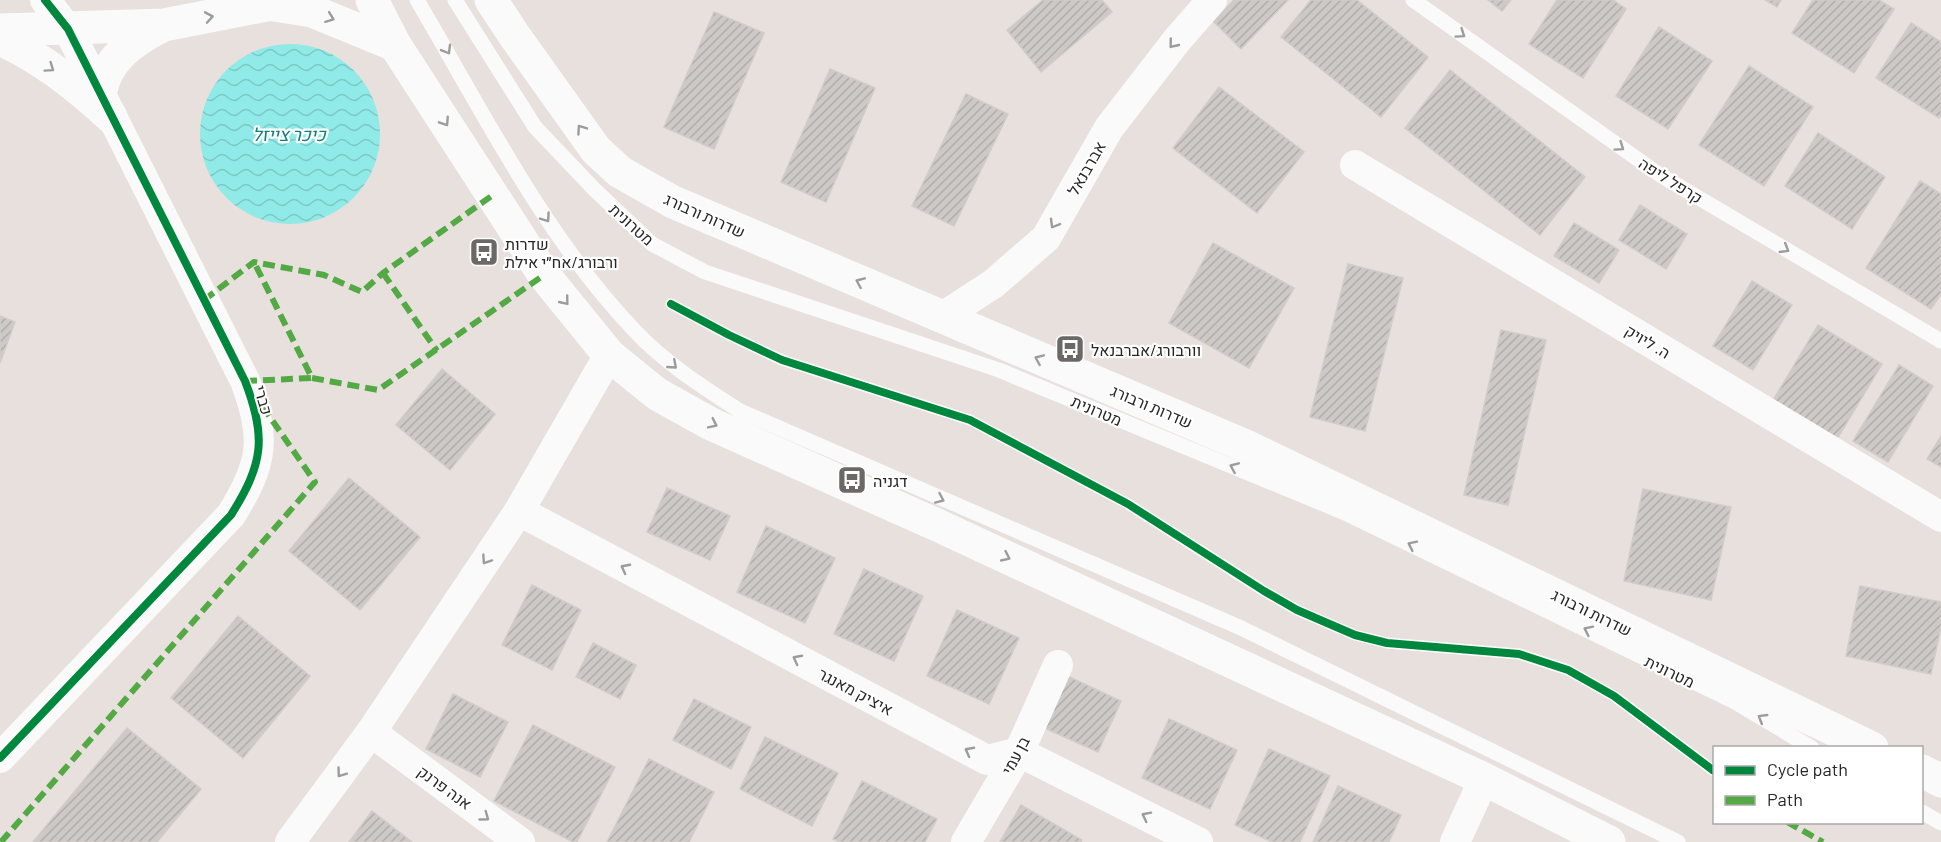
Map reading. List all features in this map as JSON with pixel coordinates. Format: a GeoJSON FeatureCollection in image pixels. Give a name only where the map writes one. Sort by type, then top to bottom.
{"type":"FeatureCollection","features":[{"type":"Feature","properties":{"kind":"main road"},"geometry":{"type":"LineString","coordinates":[[372,0],[395,45],[544,275],[609,355],[657,394],[711,423],[1484,779],[1609,842]]}},
{"type":"Feature","properties":{"kind":"main road","name":"שדרות ורבורג"},"geometry":{"type":"LineString","coordinates":[[491,0],[596,150],[620,172],[674,202],[1248,447],[1870,746]]}},
{"type":"Feature","properties":{"kind":"main road"},"geometry":{"type":"LineString","coordinates":[[509,0],[514,35]]}},
{"type":"Feature","properties":{"kind":"main road"},"geometry":{"type":"LineString","coordinates":[[0,30],[164,25],[283,2],[312,11],[395,45]]}},
{"type":"Feature","properties":{"kind":"main road"},"geometry":{"type":"LineString","coordinates":[[106,106],[105,75],[123,50],[142,36],[164,25]]}},
{"type":"Feature","properties":{"kind":"main road"},"geometry":{"type":"LineString","coordinates":[[0,39],[23,49],[106,106]]}},
{"type":"Feature","properties":{"kind":"main road"},"geometry":{"type":"LineString","coordinates":[[1923,772],[1941,781]]}},
{"type":"Feature","properties":{"kind":"street","name":"כברי"},"geometry":{"type":"LineString","coordinates":[[0,758],[231,515],[246,490],[256,460],[258,430],[256,411],[245,381],[68,29],[45,0]]}},
{"type":"Feature","properties":{"kind":"street","name":"אברבנאל"},"geometry":{"type":"LineString","coordinates":[[942,317],[993,284],[1046,238],[1109,128],[1177,40],[1212,0]]}},
{"type":"Feature","properties":{"kind":"street","name":"ה. ליויק"},"geometry":{"type":"LineString","coordinates":[[1355,165],[1941,517]]}},
{"type":"Feature","properties":{"kind":"street"},"geometry":{"type":"LineString","coordinates":[[290,842],[371,732],[519,511],[609,355]]}},
{"type":"Feature","properties":{"kind":"street","name":"איציק מאנגר"},"geometry":{"type":"LineString","coordinates":[[519,511],[987,760],[1019,752]]}},
{"type":"Feature","properties":{"kind":"street","name":"בן עמי"},"geometry":{"type":"LineString","coordinates":[[966,842],[1019,752],[1058,665]]}},
{"type":"Feature","properties":{"kind":"street","name":"אנה פרנק"},"geometry":{"type":"LineString","coordinates":[[371,732],[520,842]]}},
{"type":"Feature","properties":{"kind":"street"},"geometry":{"type":"LineString","coordinates":[[1019,752],[1198,842]]}},
{"type":"Feature","properties":{"kind":"street"},"geometry":{"type":"LineString","coordinates":[[1455,842],[1484,779]]}},
{"type":"Feature","properties":{"kind":"lane"},"geometry":{"type":"LineString","coordinates":[[417,0],[535,201],[580,267],[635,332],[688,377],[740,411],[1239,627],[1678,842]]}},
{"type":"Feature","properties":{"kind":"lane","name":"מטרונית"},"geometry":{"type":"LineString","coordinates":[[455,0],[535,127],[594,189],[652,244],[705,272],[999,369],[1345,513],[1735,702],[1810,746]]}},
{"type":"Feature","properties":{"kind":"lane","name":"קרפל ליפה"},"geometry":{"type":"LineString","coordinates":[[1413,0],[1660,175],[1941,341]]}},
{"type":"Feature","properties":{"kind":"lane"},"geometry":{"type":"LineString","coordinates":[[1923,813],[1941,823]]}},
{"type":"Feature","properties":{"kind":"water","name":"כיכר צייזל"},"geometry":{"type":"Polygon","coordinates":[[[290,44],[308,45],[325,50],[354,70],[374,99],[379,116],[379,152],[374,169],[354,198],[325,218],[308,223],[290,224],[272,223],[255,218],[226,198],[206,169],[201,152],[200,134],[201,116],[206,99],[226,70],[255,50],[272,45],[290,44]]]}},
{"type":"Feature","properties":{"kind":"building"},"geometry":{"type":"Polygon","coordinates":[[[1043,0],[1102,0],[1112,12],[1041,72],[1007,30],[1043,0]]]}},
{"type":"Feature","properties":{"kind":"building"},"geometry":{"type":"Polygon","coordinates":[[[1234,0],[1288,0],[1241,49],[1213,21],[1234,0]]]}},
{"type":"Feature","properties":{"kind":"building"},"geometry":{"type":"Polygon","coordinates":[[[1311,0],[1357,0],[1428,57],[1381,117],[1281,37],[1311,0]]]}},
{"type":"Feature","properties":{"kind":"building"},"geometry":{"type":"Polygon","coordinates":[[[1488,0],[1511,0],[1502,11],[1488,0]]]}},
{"type":"Feature","properties":{"kind":"building"},"geometry":{"type":"Polygon","coordinates":[[[1557,0],[1613,0],[1626,9],[1583,78],[1529,44],[1557,0]]]}},
{"type":"Feature","properties":{"kind":"building"},"geometry":{"type":"Polygon","coordinates":[[[1765,0],[1781,0],[1777,7],[1765,0]]]}},
{"type":"Feature","properties":{"kind":"building"},"geometry":{"type":"Polygon","coordinates":[[[1813,0],[1879,0],[1894,9],[1854,73],[1792,33],[1813,0]]]}},
{"type":"Feature","properties":{"kind":"building"},"geometry":{"type":"Polygon","coordinates":[[[714,12],[764,33],[714,149],[664,127],[714,12]]]}},
{"type":"Feature","properties":{"kind":"building"},"geometry":{"type":"Polygon","coordinates":[[[1911,23],[1941,42],[1941,115],[1939,118],[1876,78],[1911,23]]]}},
{"type":"Feature","properties":{"kind":"building"},"geometry":{"type":"Polygon","coordinates":[[[1659,27],[1712,61],[1668,129],[1616,96],[1659,27]]]}},
{"type":"Feature","properties":{"kind":"building"},"geometry":{"type":"Polygon","coordinates":[[[1749,66],[1813,107],[1764,186],[1699,145],[1749,66]]]}},
{"type":"Feature","properties":{"kind":"building"},"geometry":{"type":"Polygon","coordinates":[[[830,69],[875,88],[826,202],[781,182],[830,69]]]}},
{"type":"Feature","properties":{"kind":"building"},"geometry":{"type":"Polygon","coordinates":[[[1450,70],[1585,177],[1540,235],[1405,128],[1450,70]]]}},
{"type":"Feature","properties":{"kind":"building"},"geometry":{"type":"Polygon","coordinates":[[[1219,87],[1304,152],[1257,213],[1173,148],[1219,87]]]}},
{"type":"Feature","properties":{"kind":"building"},"geometry":{"type":"Polygon","coordinates":[[[966,94],[1008,114],[954,226],[912,206],[966,94]]]}},
{"type":"Feature","properties":{"kind":"building"},"geometry":{"type":"Polygon","coordinates":[[[1818,133],[1885,177],[1852,229],[1785,186],[1818,133]]]}},
{"type":"Feature","properties":{"kind":"building"},"geometry":{"type":"Polygon","coordinates":[[[1920,181],[1941,194],[1941,294],[1931,309],[1866,268],[1920,181]]]}},
{"type":"Feature","properties":{"kind":"building"},"geometry":{"type":"Polygon","coordinates":[[[1640,205],[1687,234],[1666,269],[1619,240],[1640,205]]]}},
{"type":"Feature","properties":{"kind":"building"},"geometry":{"type":"Polygon","coordinates":[[[1574,223],[1619,250],[1599,283],[1554,256],[1574,223]]]}},
{"type":"Feature","properties":{"kind":"building"},"geometry":{"type":"Polygon","coordinates":[[[1213,243],[1294,288],[1249,368],[1169,323],[1213,243]]]}},
{"type":"Feature","properties":{"kind":"building"},"geometry":{"type":"Polygon","coordinates":[[[1348,264],[1403,278],[1365,431],[1310,417],[1348,264]]]}},
{"type":"Feature","properties":{"kind":"building"},"geometry":{"type":"Polygon","coordinates":[[[1752,281],[1792,305],[1753,370],[1713,346],[1752,281]]]}},
{"type":"Feature","properties":{"kind":"building"},"geometry":{"type":"Polygon","coordinates":[[[0,316],[15,322],[0,363],[0,316]]]}},
{"type":"Feature","properties":{"kind":"building"},"geometry":{"type":"Polygon","coordinates":[[[1818,325],[1882,364],[1836,441],[1772,402],[1818,325]]]}},
{"type":"Feature","properties":{"kind":"building"},"geometry":{"type":"Polygon","coordinates":[[[1501,330],[1546,340],[1508,505],[1464,495],[1501,330]]]}},
{"type":"Feature","properties":{"kind":"building"},"geometry":{"type":"Polygon","coordinates":[[[1899,365],[1933,386],[1888,462],[1853,441],[1899,365]]]}},
{"type":"Feature","properties":{"kind":"building"},"geometry":{"type":"Polygon","coordinates":[[[442,369],[495,414],[450,470],[396,425],[442,369]]]}},
{"type":"Feature","properties":{"kind":"building"},"geometry":{"type":"Polygon","coordinates":[[[1941,436],[1941,467],[1927,459],[1941,436]]]}},
{"type":"Feature","properties":{"kind":"building"},"geometry":{"type":"Polygon","coordinates":[[[349,478],[420,537],[360,610],[289,551],[349,478]]]}},
{"type":"Feature","properties":{"kind":"building"},"geometry":{"type":"Polygon","coordinates":[[[667,488],[730,516],[710,560],[647,532],[667,488]]]}},
{"type":"Feature","properties":{"kind":"building"},"geometry":{"type":"Polygon","coordinates":[[[1643,489],[1731,507],[1711,600],[1624,581],[1643,489]]]}},
{"type":"Feature","properties":{"kind":"building"},"geometry":{"type":"Polygon","coordinates":[[[766,526],[835,558],[805,623],[737,592],[766,526]]]}},
{"type":"Feature","properties":{"kind":"building"},"geometry":{"type":"Polygon","coordinates":[[[864,569],[923,596],[894,661],[834,634],[864,569]]]}},
{"type":"Feature","properties":{"kind":"building"},"geometry":{"type":"Polygon","coordinates":[[[532,585],[581,610],[552,670],[502,645],[532,585]]]}},
{"type":"Feature","properties":{"kind":"building"},"geometry":{"type":"Polygon","coordinates":[[[1860,586],[1941,602],[1941,627],[1931,674],[1846,656],[1860,586]]]}},
{"type":"Feature","properties":{"kind":"building"},"geometry":{"type":"Polygon","coordinates":[[[957,610],[1019,638],[989,704],[927,676],[957,610]]]}},
{"type":"Feature","properties":{"kind":"building"},"geometry":{"type":"Polygon","coordinates":[[[238,616],[310,676],[243,758],[171,698],[238,616]]]}},
{"type":"Feature","properties":{"kind":"building"},"geometry":{"type":"Polygon","coordinates":[[[593,643],[636,665],[620,699],[576,677],[593,643]]]}},
{"type":"Feature","properties":{"kind":"building"},"geometry":{"type":"Polygon","coordinates":[[[1063,674],[1121,701],[1098,752],[1040,726],[1063,674]]]}},
{"type":"Feature","properties":{"kind":"building"},"geometry":{"type":"Polygon","coordinates":[[[453,694],[508,722],[480,777],[426,749],[453,694]]]}},
{"type":"Feature","properties":{"kind":"building"},"geometry":{"type":"Polygon","coordinates":[[[694,699],[751,727],[731,769],[673,740],[694,699]]]}},
{"type":"Feature","properties":{"kind":"building"},"geometry":{"type":"Polygon","coordinates":[[[1169,719],[1237,750],[1210,809],[1142,778],[1169,719]]]}},
{"type":"Feature","properties":{"kind":"building"},"geometry":{"type":"Polygon","coordinates":[[[533,725],[615,767],[577,842],[494,801],[533,725]]]}},
{"type":"Feature","properties":{"kind":"building"},"geometry":{"type":"Polygon","coordinates":[[[127,728],[201,789],[157,842],[33,842],[127,728]]]}},
{"type":"Feature","properties":{"kind":"building"},"geometry":{"type":"Polygon","coordinates":[[[765,737],[838,773],[812,826],[740,789],[765,737]]]}},
{"type":"Feature","properties":{"kind":"building"},"geometry":{"type":"Polygon","coordinates":[[[1269,749],[1330,776],[1300,842],[1272,842],[1235,825],[1269,749]]]}},
{"type":"Feature","properties":{"kind":"building"},"geometry":{"type":"Polygon","coordinates":[[[649,759],[714,792],[689,842],[607,842],[649,759]]]}},
{"type":"Feature","properties":{"kind":"building"},"geometry":{"type":"Polygon","coordinates":[[[862,781],[937,819],[925,842],[840,842],[833,839],[862,781]]]}},
{"type":"Feature","properties":{"kind":"building"},"geometry":{"type":"Polygon","coordinates":[[[1338,786],[1401,815],[1389,842],[1313,842],[1338,786]]]}},
{"type":"Feature","properties":{"kind":"building"},"geometry":{"type":"Polygon","coordinates":[[[1021,805],[1082,840],[1081,842],[1000,842],[1021,805]]]}},
{"type":"Feature","properties":{"kind":"building"},"geometry":{"type":"Polygon","coordinates":[[[372,811],[412,842],[349,842],[372,811]]]}},
{"type":"Feature","properties":{"kind":"marked path"},"geometry":{"type":"LineString","coordinates":[[204,300],[254,262],[324,275],[362,292],[383,273],[493,195]]}},
{"type":"Feature","properties":{"kind":"marked path"},"geometry":{"type":"LineString","coordinates":[[245,381],[312,378],[254,262]]}},
{"type":"Feature","properties":{"kind":"marked path"},"geometry":{"type":"LineString","coordinates":[[383,273],[437,351]]}},
{"type":"Feature","properties":{"kind":"marked path"},"geometry":{"type":"LineString","coordinates":[[312,378],[378,390],[544,275]]}},
{"type":"Feature","properties":{"kind":"marked path"},"geometry":{"type":"LineString","coordinates":[[1,842],[315,482],[256,397]]}},
{"type":"Feature","properties":{"kind":"marked path"},"geometry":{"type":"LineString","coordinates":[[1791,824],[1823,842]]}},
{"type":"Feature","properties":{"kind":"cycle path"},"geometry":{"type":"LineString","coordinates":[[0,758],[231,515],[250,481],[258,450],[259,435],[257,419],[245,381],[68,29],[45,0]]}},
{"type":"Feature","properties":{"kind":"cycle path"},"geometry":{"type":"LineString","coordinates":[[671,304],[782,360],[970,420],[1128,504],[1297,610],[1355,635],[1387,643],[1519,654],[1568,670],[1614,696],[1713,770]]}},
{"type":"Feature","properties":{"kind":"place","name":"שדרות ורבורג/אח״י אילת"},"geometry":{"type":"Point","coordinates":[484,252]}},
{"type":"Feature","properties":{"kind":"place","name":"וורבורג/אברבנאל"},"geometry":{"type":"Point","coordinates":[1070,349]}},
{"type":"Feature","properties":{"kind":"place","name":"דגניה"},"geometry":{"type":"Point","coordinates":[852,480]}}]}
